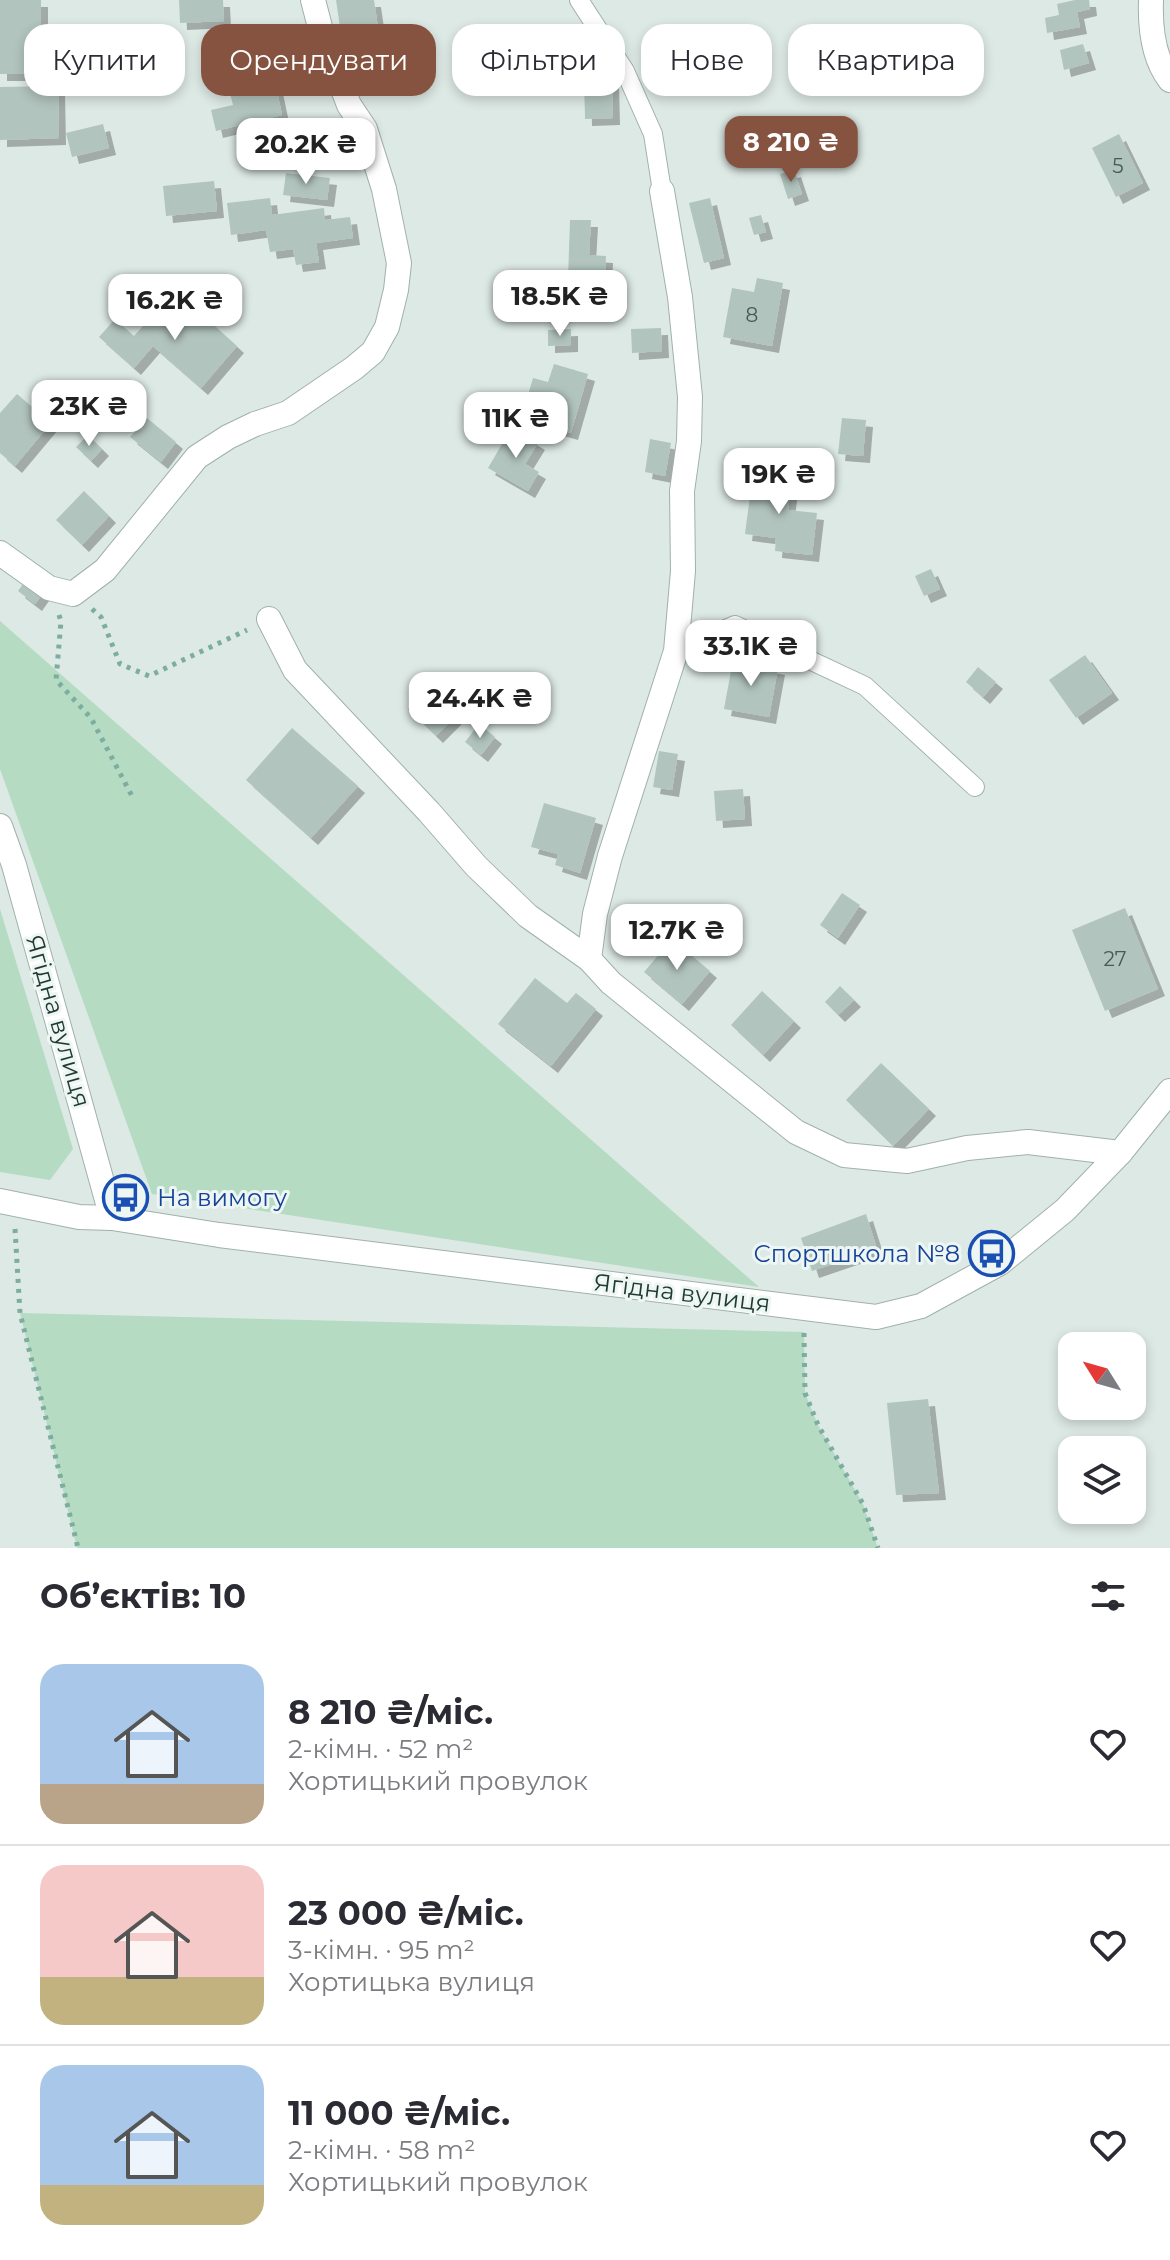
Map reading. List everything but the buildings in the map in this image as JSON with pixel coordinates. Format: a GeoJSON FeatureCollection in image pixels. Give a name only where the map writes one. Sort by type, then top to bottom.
{"type":"FeatureCollection","features":[{"type":"Feature","properties":{"kind":"street"},"geometry":{"type":"LineString","coordinates":[[0,553],[49,588],[73,594],[105,570],[197,457],[228,437],[288,413],[373,352],[387,327],[399,263],[384,189],[365,129],[349,105],[321,31],[313,0]]}},
{"type":"Feature","properties":{"kind":"street"},"geometry":{"type":"LineString","coordinates":[[1151,0],[1150,24],[1161,68],[1170,80]]}},
{"type":"Feature","properties":{"kind":"street"},"geometry":{"type":"LineString","coordinates":[[589,959],[595,914],[610,856],[676,651],[683,571],[682,491],[689,441],[690,397],[680,297],[662,191]]}},
{"type":"Feature","properties":{"kind":"street"},"geometry":{"type":"LineString","coordinates":[[269,619],[295,670],[476,866],[528,916],[589,959],[611,983],[796,1132],[844,1155],[907,1161],[967,1148],[1028,1142],[1120,1153]]}},
{"type":"Feature","properties":{"kind":"street","name":"Ягідна вулиця"},"geometry":{"type":"LineString","coordinates":[[0,826],[14,865],[112,1218]]}},
{"type":"Feature","properties":{"kind":"street","name":"Ягідна вулиця"},"geometry":{"type":"LineString","coordinates":[[6,1203],[79,1217],[112,1218],[219,1235],[876,1317],[921,1306],[1000,1263],[1065,1210],[1120,1153],[1170,1091]]}},
{"type":"Feature","properties":{"kind":"lane"},"geometry":{"type":"LineString","coordinates":[[579,0],[625,71],[653,134],[662,191]]}},
{"type":"Feature","properties":{"kind":"lane"},"geometry":{"type":"LineString","coordinates":[[676,651],[735,625],[865,686],[975,787]]}},
{"type":"Feature","properties":{"kind":"path"},"geometry":{"type":"LineString","coordinates":[[49,588],[61,621],[56,680],[91,718],[133,798]]}},
{"type":"Feature","properties":{"kind":"path"},"geometry":{"type":"LineString","coordinates":[[101,617],[120,664],[149,676],[269,619]]}},
{"type":"Feature","properties":{"kind":"path"},"geometry":{"type":"LineString","coordinates":[[6,1203],[20,1313],[78,1548]]}},
{"type":"Feature","properties":{"kind":"path"},"geometry":{"type":"LineString","coordinates":[[804,1308],[805,1393],[818,1425],[863,1504],[878,1548]]}},
{"type":"Feature","properties":{"kind":"green space"},"geometry":{"type":"Polygon","coordinates":[[[0,621],[759,1287],[152,1194],[0,769],[0,621]]]}},
{"type":"Feature","properties":{"kind":"green space"},"geometry":{"type":"Polygon","coordinates":[[[0,909],[73,1149],[50,1180],[0,1172],[0,909]]]}},
{"type":"Feature","properties":{"kind":"green space"},"geometry":{"type":"Polygon","coordinates":[[[20,1313],[804,1332],[805,1393],[818,1425],[863,1504],[878,1548],[77,1548],[20,1313]]]}},
{"type":"Feature","properties":{"kind":"place","name":"На вимогу"},"geometry":{"type":"Point","coordinates":[126,1198]}},
{"type":"Feature","properties":{"kind":"place","name":"Спортшкола №8"},"geometry":{"type":"Point","coordinates":[991,1254]}}]}
